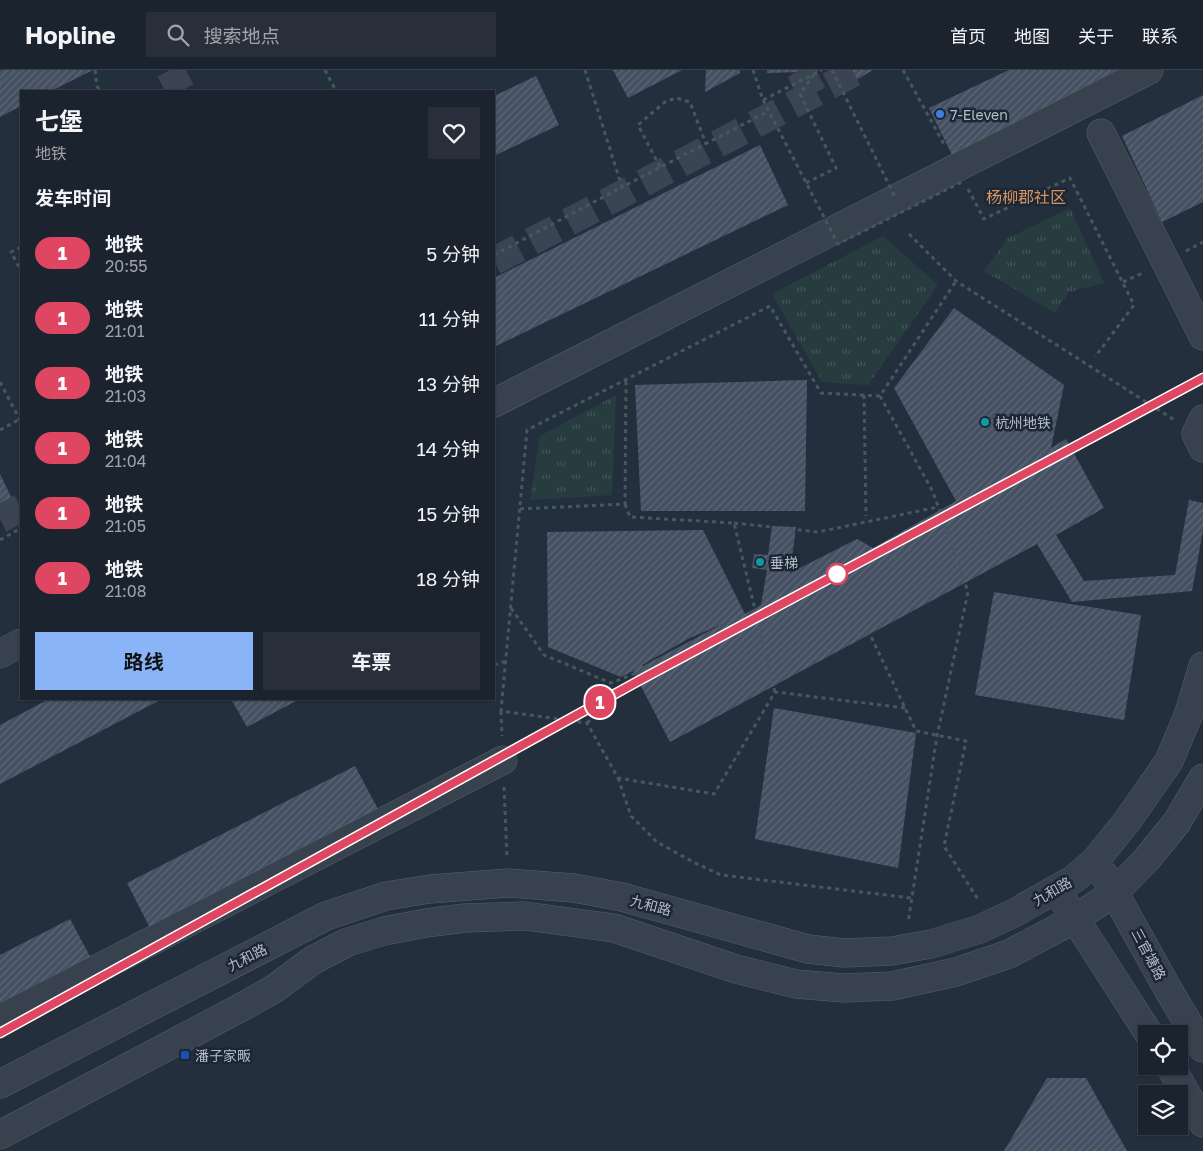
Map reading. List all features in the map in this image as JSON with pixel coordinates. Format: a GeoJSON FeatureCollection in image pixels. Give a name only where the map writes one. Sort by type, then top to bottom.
{"type":"FeatureCollection","features":[{"type":"Feature","properties":{"kind":"street"},"geometry":{"type":"LineString","coordinates":[[495,402],[1149,70]]}},
{"type":"Feature","properties":{"kind":"street"},"geometry":{"type":"LineString","coordinates":[[1101,133],[1203,336]]}},
{"type":"Feature","properties":{"kind":"street"},"geometry":{"type":"LineString","coordinates":[[0,654],[20,644]]}},
{"type":"Feature","properties":{"kind":"street","name":"九和路"},"geometry":{"type":"LineString","coordinates":[[0,1084],[326,916],[386,896],[430,889],[508,883],[574,888],[622,897],[808,949],[844,953],[892,951],[931,944],[980,929],[1016,912],[1074,879],[1095,861],[1128,820],[1169,762],[1188,716],[1203,666]]}},
{"type":"Feature","properties":{"kind":"street"},"geometry":{"type":"LineString","coordinates":[[0,1019],[503,760]]}},
{"type":"Feature","properties":{"kind":"street"},"geometry":{"type":"LineString","coordinates":[[0,1135],[240,1008],[274,989],[313,960],[348,942],[418,924],[465,918],[525,916],[614,928],[736,969],[796,984],[843,988],[892,986],[956,972],[1010,954],[1075,919],[1115,892],[1147,859],[1177,822],[1203,778]]}},
{"type":"Feature","properties":{"kind":"street","name":"三官塘路"},"geometry":{"type":"LineString","coordinates":[[1095,861],[1115,892],[1169,991],[1203,1048]]}},
{"type":"Feature","properties":{"kind":"street"},"geometry":{"type":"LineString","coordinates":[[1056,889],[1143,1025]]}},
{"type":"Feature","properties":{"kind":"street"},"geometry":{"type":"LineString","coordinates":[[1175,1075],[1203,1123]]}},
{"type":"Feature","properties":{"kind":"path"},"geometry":{"type":"LineString","coordinates":[[0,82],[22,70]]}},
{"type":"Feature","properties":{"kind":"path"},"geometry":{"type":"LineString","coordinates":[[95,70],[99,90]]}},
{"type":"Feature","properties":{"kind":"path"},"geometry":{"type":"LineString","coordinates":[[325,70],[335,90]]}},
{"type":"Feature","properties":{"kind":"path"},"geometry":{"type":"LineString","coordinates":[[585,70],[622,187]]}},
{"type":"Feature","properties":{"kind":"path"},"geometry":{"type":"LineString","coordinates":[[753,70],[763,100],[838,244],[964,181]]}},
{"type":"Feature","properties":{"kind":"path"},"geometry":{"type":"LineString","coordinates":[[806,183],[836,168],[800,94],[817,70]]}},
{"type":"Feature","properties":{"kind":"path"},"geometry":{"type":"LineString","coordinates":[[763,100],[822,70]]}},
{"type":"Feature","properties":{"kind":"path"},"geometry":{"type":"LineString","coordinates":[[832,70],[896,199]]}},
{"type":"Feature","properties":{"kind":"path"},"geometry":{"type":"LineString","coordinates":[[660,167],[638,125],[665,102],[676,98],[690,102],[706,144]]}},
{"type":"Feature","properties":{"kind":"path"},"geometry":{"type":"LineString","coordinates":[[495,254],[769,111]]}},
{"type":"Feature","properties":{"kind":"path"},"geometry":{"type":"LineString","coordinates":[[1070,178],[1134,306],[1095,357]]}},
{"type":"Feature","properties":{"kind":"path"},"geometry":{"type":"LineString","coordinates":[[909,234],[956,281],[1201,434]]}},
{"type":"Feature","properties":{"kind":"path"},"geometry":{"type":"LineString","coordinates":[[20,248],[11,252],[20,269]]}},
{"type":"Feature","properties":{"kind":"path"},"geometry":{"type":"LineString","coordinates":[[880,396],[956,281]]}},
{"type":"Feature","properties":{"kind":"path"},"geometry":{"type":"LineString","coordinates":[[508,883],[501,712],[527,430],[770,306],[821,393],[880,396]]}},
{"type":"Feature","properties":{"kind":"path"},"geometry":{"type":"LineString","coordinates":[[626,380],[625,504],[630,517],[734,523],[818,532],[938,507]]}},
{"type":"Feature","properties":{"kind":"path"},"geometry":{"type":"LineString","coordinates":[[0,382],[20,421],[0,430]]}},
{"type":"Feature","properties":{"kind":"path"},"geometry":{"type":"LineString","coordinates":[[0,393],[4,390]]}},
{"type":"Feature","properties":{"kind":"path"},"geometry":{"type":"LineString","coordinates":[[864,395],[866,516]]}},
{"type":"Feature","properties":{"kind":"path"},"geometry":{"type":"LineString","coordinates":[[880,396],[933,492],[968,592],[937,736],[908,923]]}},
{"type":"Feature","properties":{"kind":"path"},"geometry":{"type":"LineString","coordinates":[[520,509],[625,504]]}},
{"type":"Feature","properties":{"kind":"path"},"geometry":{"type":"LineString","coordinates":[[618,778],[714,794],[775,692],[734,523]]}},
{"type":"Feature","properties":{"kind":"path"},"geometry":{"type":"LineString","coordinates":[[0,540],[20,529]]}},
{"type":"Feature","properties":{"kind":"path"},"geometry":{"type":"LineString","coordinates":[[510,608],[544,655],[611,684],[757,618]]}},
{"type":"Feature","properties":{"kind":"path"},"geometry":{"type":"LineString","coordinates":[[868,630],[916,731],[966,741],[944,846],[979,901]]}},
{"type":"Feature","properties":{"kind":"path"},"geometry":{"type":"LineString","coordinates":[[495,665],[506,661]]}},
{"type":"Feature","properties":{"kind":"path"},"geometry":{"type":"LineString","coordinates":[[501,712],[587,723],[654,666]]}},
{"type":"Feature","properties":{"kind":"path"},"geometry":{"type":"LineString","coordinates":[[775,692],[905,708]]}},
{"type":"Feature","properties":{"kind":"path"},"geometry":{"type":"LineString","coordinates":[[587,723],[618,778],[631,816],[657,842],[695,863],[721,875],[911,898]]}},
{"type":"Feature","properties":{"kind":"green space"},"geometry":{"type":"Polygon","coordinates":[[[1070,208],[1104,283],[1069,292],[1055,313],[984,271],[1008,238],[1070,208]]]}},
{"type":"Feature","properties":{"kind":"green space"},"geometry":{"type":"Polygon","coordinates":[[[883,236],[938,285],[868,385],[822,382],[772,294],[883,236]]]}},
{"type":"Feature","properties":{"kind":"green space"},"geometry":{"type":"Polygon","coordinates":[[[616,395],[612,495],[530,500],[540,436],[616,395]]]}},
{"type":"Feature","properties":{"kind":"building"},"geometry":{"type":"Polygon","coordinates":[[[93,70],[53,90],[20,90],[20,107],[0,117],[0,71],[93,70]]]}},
{"type":"Feature","properties":{"kind":"building"},"geometry":{"type":"Polygon","coordinates":[[[613,70],[682,70],[628,98],[613,70]]]}},
{"type":"Feature","properties":{"kind":"building"},"geometry":{"type":"Polygon","coordinates":[[[706,70],[740,70],[740,73],[705,92],[706,70]]]}},
{"type":"Feature","properties":{"kind":"building"},"geometry":{"type":"Polygon","coordinates":[[[767,70],[799,70],[799,72],[767,73],[767,70]]]}},
{"type":"Feature","properties":{"kind":"building"},"geometry":{"type":"Polygon","coordinates":[[[846,70],[873,70],[851,83],[846,70]]]}},
{"type":"Feature","properties":{"kind":"building"},"geometry":{"type":"Polygon","coordinates":[[[1009,70],[1136,70],[953,157],[929,108],[1009,70]]]}},
{"type":"Feature","properties":{"kind":"building"},"geometry":{"type":"Polygon","coordinates":[[[536,76],[559,125],[495,156],[495,96],[536,76]]]}},
{"type":"Feature","properties":{"kind":"building"},"geometry":{"type":"Polygon","coordinates":[[[1203,95],[1203,202],[1162,222],[1122,136],[1203,95]]]}},
{"type":"Feature","properties":{"kind":"building"},"geometry":{"type":"Polygon","coordinates":[[[760,145],[788,205],[495,347],[495,278],[760,145]]]}},
{"type":"Feature","properties":{"kind":"building"},"geometry":{"type":"Polygon","coordinates":[[[954,308],[1064,385],[1051,448],[1066,439],[1104,508],[1056,535],[1084,581],[1175,575],[1189,500],[1203,503],[1203,530],[1192,591],[1072,602],[1037,544],[670,742],[633,671],[621,677],[548,647],[547,532],[703,530],[745,614],[761,605],[767,570],[752,568],[754,554],[768,555],[772,526],[796,527],[790,573],[857,539],[873,548],[956,501],[894,388],[954,308]],[[724,623],[688,639],[643,666],[724,623]]]}},
{"type":"Feature","properties":{"kind":"building"},"geometry":{"type":"Polygon","coordinates":[[[807,380],[805,511],[641,511],[635,385],[807,380]]]}},
{"type":"Feature","properties":{"kind":"building"},"geometry":{"type":"Polygon","coordinates":[[[0,474],[15,505],[0,512],[0,474]]]}},
{"type":"Feature","properties":{"kind":"building"},"geometry":{"type":"Polygon","coordinates":[[[994,592],[1141,615],[1124,720],[975,695],[994,592]]]}},
{"type":"Feature","properties":{"kind":"building"},"geometry":{"type":"Polygon","coordinates":[[[47,700],[160,700],[0,784],[0,725],[47,700]]]}},
{"type":"Feature","properties":{"kind":"building"},"geometry":{"type":"Polygon","coordinates":[[[232,700],[298,700],[247,727],[232,700]]]}},
{"type":"Feature","properties":{"kind":"building"},"geometry":{"type":"Polygon","coordinates":[[[774,708],[916,733],[898,868],[755,839],[774,708]]]}},
{"type":"Feature","properties":{"kind":"building"},"geometry":{"type":"Polygon","coordinates":[[[355,766],[379,811],[150,928],[127,883],[355,766]]]}},
{"type":"Feature","properties":{"kind":"building"},"geometry":{"type":"Polygon","coordinates":[[[70,919],[94,964],[0,1012],[0,955],[70,919]]]}},
{"type":"Feature","properties":{"kind":"building"},"geometry":{"type":"Polygon","coordinates":[[[1047,1078],[1086,1078],[1127,1151],[1004,1151],[1047,1078]]]}},
{"type":"Feature","properties":{"kind":"tunnel"},"geometry":{"type":"LineString","coordinates":[[170,70],[180,90]]}},
{"type":"Feature","properties":{"kind":"tunnel"},"geometry":{"type":"LineString","coordinates":[[800,70],[813,94]]}},
{"type":"Feature","properties":{"kind":"tunnel"},"geometry":{"type":"LineString","coordinates":[[495,260],[859,70]]}},
{"type":"Feature","properties":{"kind":"tunnel"},"geometry":{"type":"LineString","coordinates":[[0,519],[20,509]]}},
{"type":"Feature","properties":{"kind":"metro line","name":"1"},"geometry":{"type":"LineString","coordinates":[[0,1033],[642,679],[1203,378]]}},
{"type":"Feature","properties":{"kind":"place","name":"7-Eleven"},"geometry":{"type":"Point","coordinates":[940,114]}},
{"type":"Feature","properties":{"kind":"place","name":"杭州地铁"},"geometry":{"type":"Point","coordinates":[985,422]}},
{"type":"Feature","properties":{"kind":"place","name":"垂梯"},"geometry":{"type":"Point","coordinates":[760,562]}},
{"type":"Feature","properties":{"kind":"place","name":"潘子家畈"},"geometry":{"type":"Point","coordinates":[185,1055]}},
{"type":"Feature","properties":{"kind":"district","name":"杨柳郡社区"},"geometry":{"type":"Point","coordinates":[1026,197]}}]}
